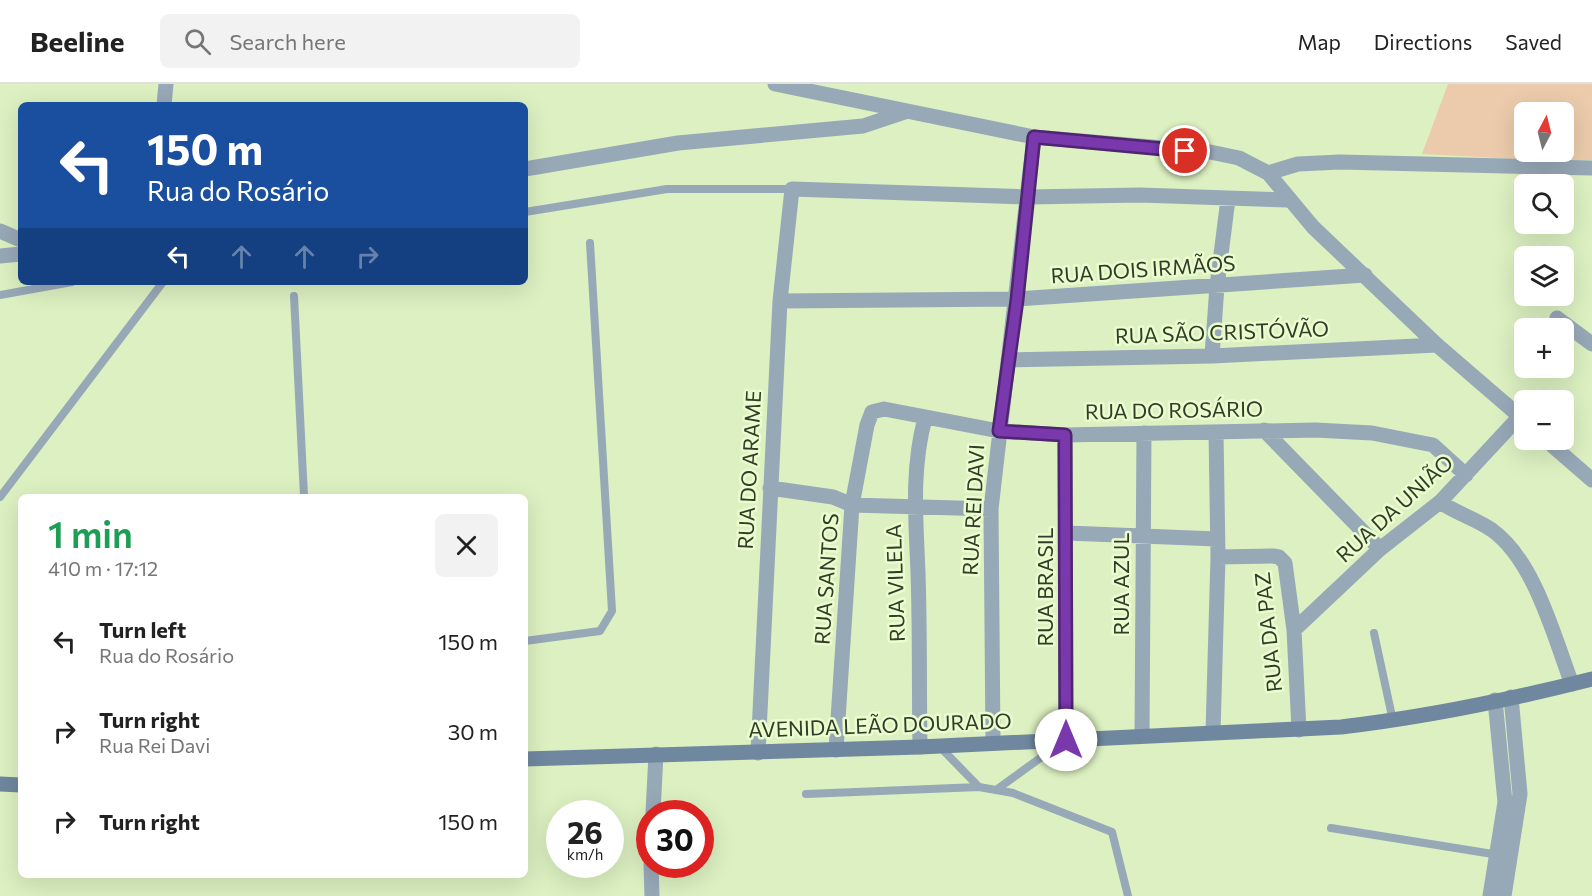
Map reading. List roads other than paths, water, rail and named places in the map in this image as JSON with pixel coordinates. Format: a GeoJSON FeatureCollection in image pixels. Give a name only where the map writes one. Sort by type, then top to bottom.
{"type":"FeatureCollection","features":[{"type":"Feature","properties":{"kind":"main road","name":"AVENIDA LEÃO DOURADO"},"geometry":{"type":"LineString","coordinates":[[528,759],[920,747],[1142,735],[1299,730],[1394,721],[1592,679]]}},
{"type":"Feature","properties":{"kind":"main road"},"geometry":{"type":"LineString","coordinates":[[0,784],[18,785]]}},
{"type":"Feature","properties":{"kind":"street"},"geometry":{"type":"LineString","coordinates":[[164,102],[166,84]]}},
{"type":"Feature","properties":{"kind":"street"},"geometry":{"type":"LineString","coordinates":[[775,84],[1034,137],[1210,152],[1239,158],[1268,172],[1288,200],[1437,345],[1514,411]]}},
{"type":"Feature","properties":{"kind":"street"},"geometry":{"type":"LineString","coordinates":[[528,168],[678,143],[872,125],[905,112]]}},
{"type":"Feature","properties":{"kind":"street","name":"RUA REI DAVI"},"geometry":{"type":"LineString","coordinates":[[993,743],[991,509],[1029,198],[1034,137]]}},
{"type":"Feature","properties":{"kind":"street"},"geometry":{"type":"LineString","coordinates":[[1268,172],[1298,164],[1340,162],[1592,168]]}},
{"type":"Feature","properties":{"kind":"street"},"geometry":{"type":"LineString","coordinates":[[792,189],[1029,198],[1140,195],[1288,200]]}},
{"type":"Feature","properties":{"kind":"street","name":"RUA DO ARAME"},"geometry":{"type":"LineString","coordinates":[[758,753],[780,302],[792,189]]}},
{"type":"Feature","properties":{"kind":"street"},"geometry":{"type":"LineString","coordinates":[[1212,356],[1217,286],[1228,199]]}},
{"type":"Feature","properties":{"kind":"street"},"geometry":{"type":"LineString","coordinates":[[0,231],[18,239]]}},
{"type":"Feature","properties":{"kind":"street"},"geometry":{"type":"LineString","coordinates":[[0,256],[18,254]]}},
{"type":"Feature","properties":{"kind":"street","name":"RUA DOIS IRMÃOS"},"geometry":{"type":"LineString","coordinates":[[780,302],[1017,300],[1365,275]]}},
{"type":"Feature","properties":{"kind":"street"},"geometry":{"type":"LineString","coordinates":[[1574,331],[1592,344]]}},
{"type":"Feature","properties":{"kind":"street","name":"RUA SÃO CRISTÓVÃO"},"geometry":{"type":"LineString","coordinates":[[1008,360],[1212,356],[1437,345]]}},
{"type":"Feature","properties":{"kind":"street","name":"RUA DO ROSÁRIO"},"geometry":{"type":"LineString","coordinates":[[872,412],[884,409],[999,431],[1065,435],[1264,430],[1372,433],[1433,445],[1466,475]]}},
{"type":"Feature","properties":{"kind":"street","name":"RUA SANTOS"},"geometry":{"type":"LineString","coordinates":[[836,750],[852,505],[867,425],[872,412]]}},
{"type":"Feature","properties":{"kind":"street","name":"RUA VILELA"},"geometry":{"type":"LineString","coordinates":[[920,747],[918,573],[914,508],[917,446],[925,418]]}},
{"type":"Feature","properties":{"kind":"street","name":"RUA DA UNIÃO"},"geometry":{"type":"LineString","coordinates":[[1294,630],[1380,549],[1440,502],[1514,426]]}},
{"type":"Feature","properties":{"kind":"street"},"geometry":{"type":"LineString","coordinates":[[1264,430],[1380,549]]}},
{"type":"Feature","properties":{"kind":"street"},"geometry":{"type":"LineString","coordinates":[[1213,732],[1218,557],[1216,432]]}},
{"type":"Feature","properties":{"kind":"street","name":"RUA AZUL"},"geometry":{"type":"LineString","coordinates":[[1142,735],[1144,433]]}},
{"type":"Feature","properties":{"kind":"street","name":"RUA BRASIL"},"geometry":{"type":"LineString","coordinates":[[1065,435],[1066,740]]}},
{"type":"Feature","properties":{"kind":"street"},"geometry":{"type":"LineString","coordinates":[[1558,450],[1591,477]]}},
{"type":"Feature","properties":{"kind":"street"},"geometry":{"type":"LineString","coordinates":[[770,488],[833,497],[852,505],[991,509]]}},
{"type":"Feature","properties":{"kind":"street"},"geometry":{"type":"LineString","coordinates":[[1440,502],[1494,531],[1511,549],[1539,596],[1572,684]]}},
{"type":"Feature","properties":{"kind":"street"},"geometry":{"type":"LineString","coordinates":[[1067,533],[1217,539]]}},
{"type":"Feature","properties":{"kind":"street","name":"RUA DA PAZ"},"geometry":{"type":"LineString","coordinates":[[1218,557],[1273,556],[1282,559],[1289,578],[1299,730]]}},
{"type":"Feature","properties":{"kind":"street"},"geometry":{"type":"LineString","coordinates":[[1490,896],[1504,856],[1520,786],[1511,697]]}},
{"type":"Feature","properties":{"kind":"street"},"geometry":{"type":"LineString","coordinates":[[1495,700],[1504,790],[1504,896]]}},
{"type":"Feature","properties":{"kind":"street"},"geometry":{"type":"LineString","coordinates":[[654,800],[657,754]]}},
{"type":"Feature","properties":{"kind":"street"},"geometry":{"type":"LineString","coordinates":[[651,878],[652,896]]}},
{"type":"Feature","properties":{"kind":"lane"},"geometry":{"type":"LineString","coordinates":[[528,212],[667,189],[792,189]]}},
{"type":"Feature","properties":{"kind":"lane"},"geometry":{"type":"LineString","coordinates":[[528,641],[600,631],[612,611],[590,243]]}},
{"type":"Feature","properties":{"kind":"lane"},"geometry":{"type":"LineString","coordinates":[[0,295],[55,285]]}},
{"type":"Feature","properties":{"kind":"lane"},"geometry":{"type":"LineString","coordinates":[[0,497],[161,285]]}},
{"type":"Feature","properties":{"kind":"lane"},"geometry":{"type":"LineString","coordinates":[[294,296],[304,494]]}},
{"type":"Feature","properties":{"kind":"lane"},"geometry":{"type":"LineString","coordinates":[[1374,633],[1394,721]]}},
{"type":"Feature","properties":{"kind":"lane"},"geometry":{"type":"LineString","coordinates":[[996,790],[1066,740]]}},
{"type":"Feature","properties":{"kind":"lane"},"geometry":{"type":"LineString","coordinates":[[939,745],[979,787]]}},
{"type":"Feature","properties":{"kind":"lane"},"geometry":{"type":"LineString","coordinates":[[806,794],[979,787],[1013,793],[1112,832],[1128,896]]}},
{"type":"Feature","properties":{"kind":"lane"},"geometry":{"type":"LineString","coordinates":[[1331,828],[1504,856]]}}]}
